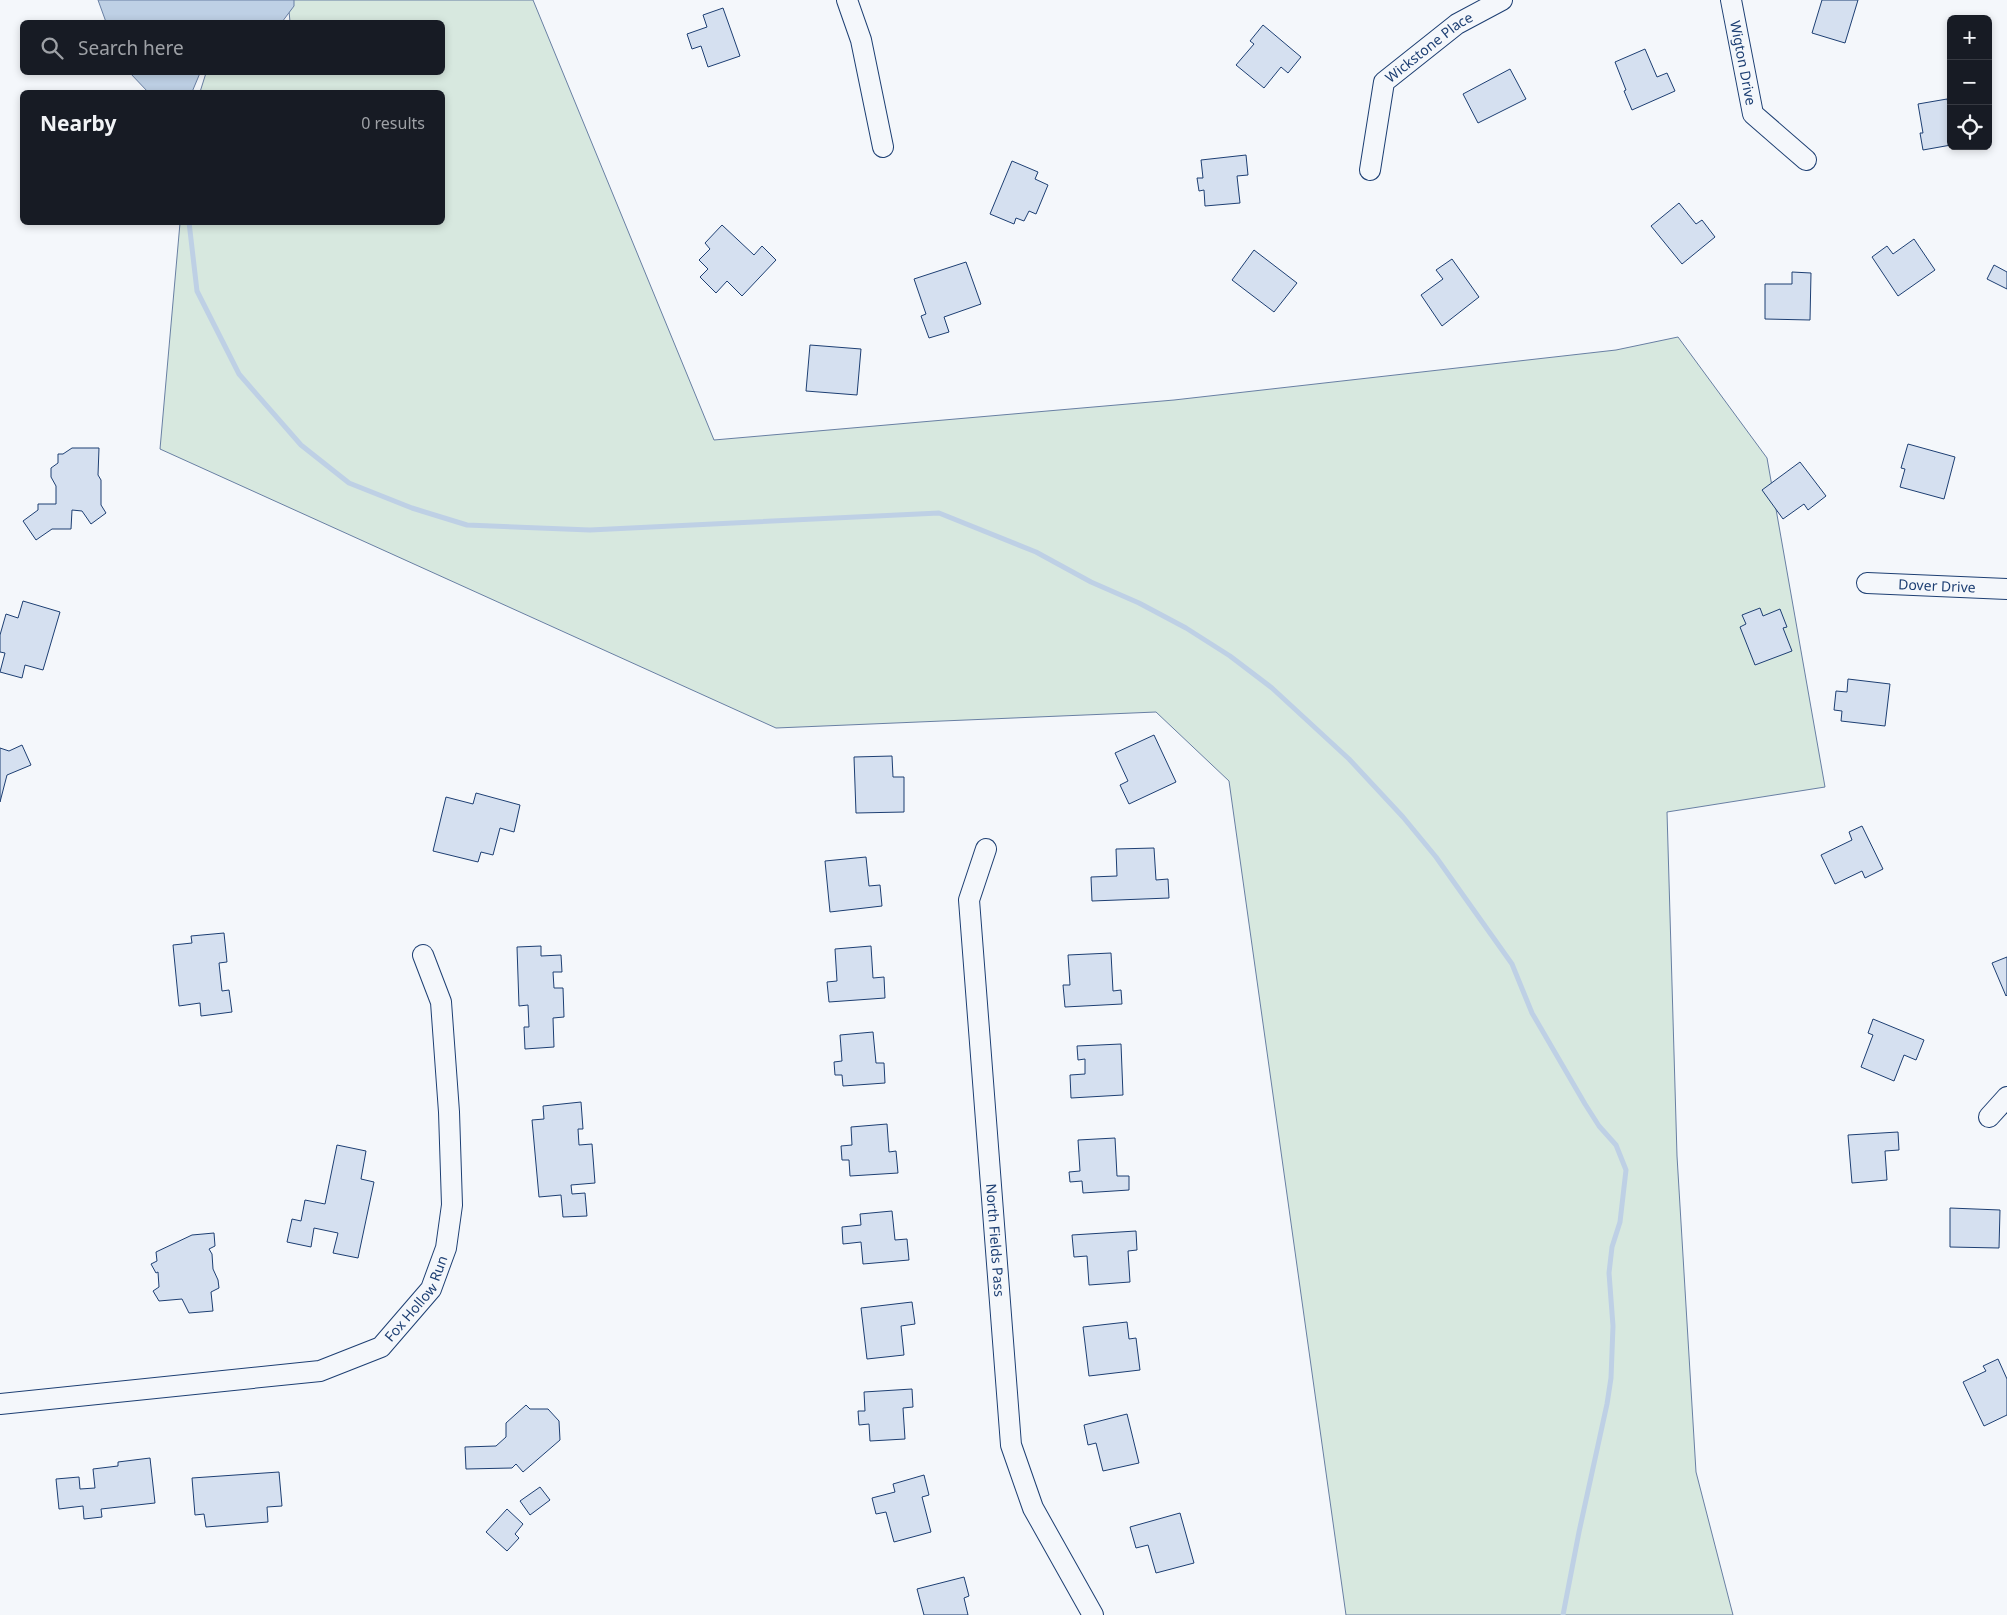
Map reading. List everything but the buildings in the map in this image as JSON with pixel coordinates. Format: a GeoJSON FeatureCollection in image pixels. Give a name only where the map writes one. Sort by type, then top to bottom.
{"type":"FeatureCollection","features":[{"type":"Feature","properties":{"kind":"street"},"geometry":{"type":"LineString","coordinates":[[847,0],[861,40],[883,147]]}},
{"type":"Feature","properties":{"kind":"street","name":"Wickstone Place"},"geometry":{"type":"LineString","coordinates":[[1370,170],[1384,82],[1457,24],[1502,0]]}},
{"type":"Feature","properties":{"kind":"street","name":"Wigton Drive"},"geometry":{"type":"LineString","coordinates":[[1731,0],[1753,114],[1806,160]]}},
{"type":"Feature","properties":{"kind":"street","name":"Dover Drive"},"geometry":{"type":"LineString","coordinates":[[1867,583],[2007,589]]}},
{"type":"Feature","properties":{"kind":"street","name":"North Fields Pass"},"geometry":{"type":"LineString","coordinates":[[986,849],[968,900],[1011,1445],[1033,1508],[1093,1615]]}},
{"type":"Feature","properties":{"kind":"street","name":"Fox Hollow Run"},"geometry":{"type":"LineString","coordinates":[[0,1404],[320,1371],[381,1347],[431,1289],[446,1248],[452,1205],[449,1112],[442,1002],[423,955]]}},
{"type":"Feature","properties":{"kind":"street"},"geometry":{"type":"LineString","coordinates":[[1989,1116],[2007,1097]]}},
{"type":"Feature","properties":{"kind":"shaded area"},"geometry":{"type":"Polygon","coordinates":[[[288,0],[533,0],[714,440],[1174,400],[1616,350],[1678,337],[1767,458],[1825,787],[1667,812],[1677,1156],[1696,1472],[1733,1615],[1346,1615],[1229,781],[1156,712],[776,728],[160,449],[180,225],[445,225],[445,90],[201,90],[205,75],[445,75],[445,20],[290,20],[288,0]]]}},
{"type":"Feature","properties":{"kind":"water"},"geometry":{"type":"Polygon","coordinates":[[[98,0],[294,0],[294,6],[284,20],[105,20],[98,0]]]}},
{"type":"Feature","properties":{"kind":"water"},"geometry":{"type":"Polygon","coordinates":[[[132,75],[199,75],[193,90],[146,90],[132,75]]]}},
{"type":"Feature","properties":{"kind":"waterway"},"geometry":{"type":"LineString","coordinates":[[189,225],[197,291],[239,374],[301,445],[349,483],[412,508],[467,525],[590,530],[939,513],[1036,552],[1091,582],[1139,603],[1186,628],[1230,656],[1272,688],[1349,759],[1403,817],[1436,857],[1512,964],[1532,1013],[1585,1104],[1599,1126],[1616,1145],[1626,1170],[1620,1222],[1612,1247],[1609,1273],[1613,1326],[1611,1378],[1563,1615]]}}]}
